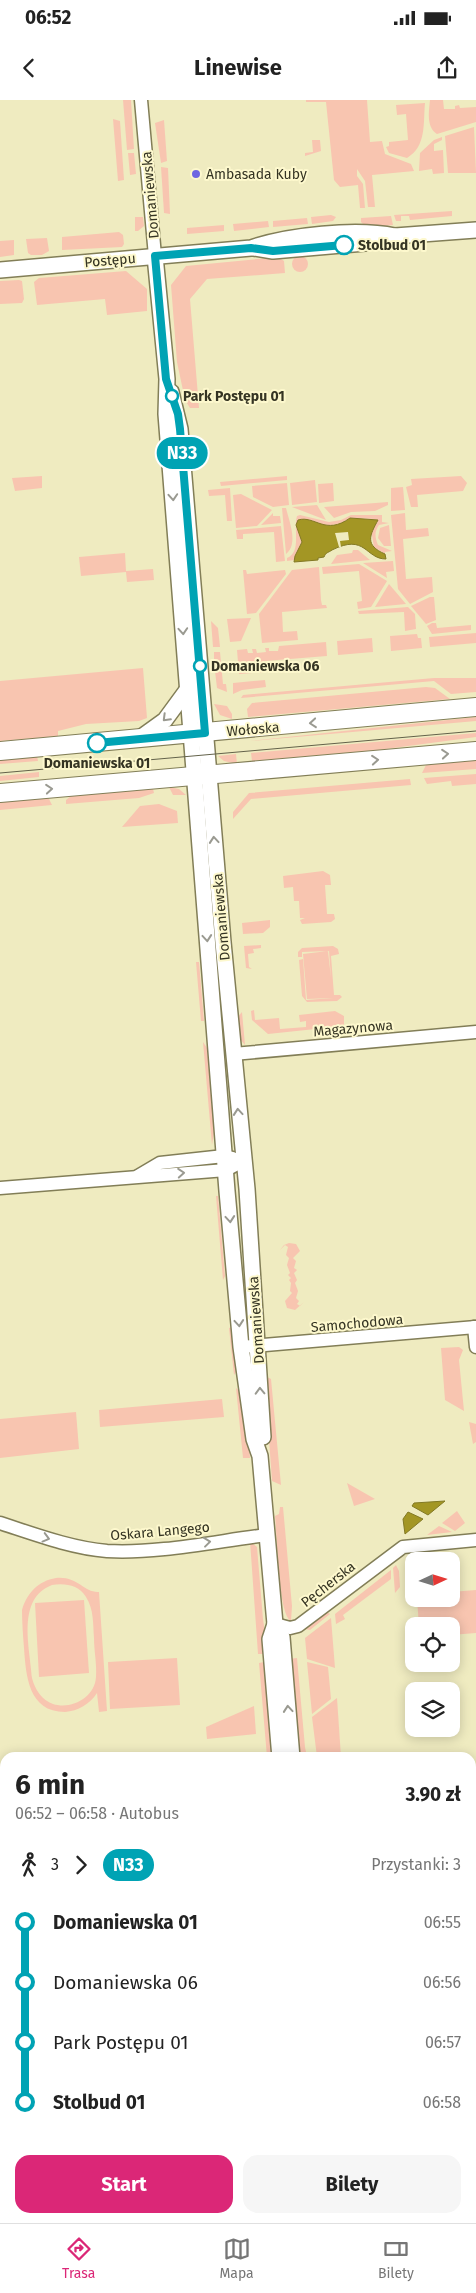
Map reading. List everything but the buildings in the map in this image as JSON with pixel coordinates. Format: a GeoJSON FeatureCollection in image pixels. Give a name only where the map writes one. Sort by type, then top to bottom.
{"type":"FeatureCollection","features":[{"type":"Feature","properties":{"kind":"main road","name":"Wołoska"},"geometry":{"type":"LineString","coordinates":[[0,751],[476,707]]}},
{"type":"Feature","properties":{"kind":"main road"},"geometry":{"type":"LineString","coordinates":[[0,793],[476,751]]}},
{"type":"Feature","properties":{"kind":"street","name":"Domaniewska"},"geometry":{"type":"LineString","coordinates":[[142,100],[166,379],[166,414],[187,690],[198,734]]}},
{"type":"Feature","properties":{"kind":"street","name":"Postępu"},"geometry":{"type":"LineString","coordinates":[[0,270],[251,248],[273,251],[365,243],[395,236],[476,230]]}},
{"type":"Feature","properties":{"kind":"street","name":"Domaniewska"},"geometry":{"type":"LineString","coordinates":[[166,379],[178,414],[180,429],[225,1163],[241,1348],[254,1439],[260,1456],[275,1624],[282,1637],[292,1752]]}},
{"type":"Feature","properties":{"kind":"street"},"geometry":{"type":"LineString","coordinates":[[138,739],[165,720],[187,690]]}},
{"type":"Feature","properties":{"kind":"street","name":"Domaniewska"},"geometry":{"type":"LineString","coordinates":[[201,775],[233,1054],[243,1161],[264,1439],[260,1456]]}},
{"type":"Feature","properties":{"kind":"street","name":"Magazynowa"},"geometry":{"type":"LineString","coordinates":[[233,1054],[476,1032]]}},
{"type":"Feature","properties":{"kind":"street"},"geometry":{"type":"LineString","coordinates":[[0,1188],[137,1176],[243,1161]]}},
{"type":"Feature","properties":{"kind":"street"},"geometry":{"type":"LineString","coordinates":[[475,1327],[476,1347]]}},
{"type":"Feature","properties":{"kind":"street","name":"Samochodowa"},"geometry":{"type":"LineString","coordinates":[[241,1348],[475,1327]]}},
{"type":"Feature","properties":{"kind":"street","name":"Oskara Langego"},"geometry":{"type":"LineString","coordinates":[[0,1523],[82,1547],[108,1551],[139,1550],[266,1535]]}},
{"type":"Feature","properties":{"kind":"street","name":"Pęcherska"},"geometry":{"type":"LineString","coordinates":[[275,1624],[290,1628],[298,1626],[406,1546],[476,1540]]}},
{"type":"Feature","properties":{"kind":"street","name":"Domaniewska"},"geometry":{"type":"LineString","coordinates":[[275,1624],[270,1639],[279,1752]]}},
{"type":"Feature","properties":{"kind":"shaded area"},"geometry":{"type":"Polygon","coordinates":[[[123,100],[131,100],[134,149],[127,150],[123,100]]]}},
{"type":"Feature","properties":{"kind":"shaded area"},"geometry":{"type":"Polygon","coordinates":[[[306,100],[367,100],[370,142],[382,141],[385,154],[411,164],[414,171],[372,175],[375,207],[368,207],[365,181],[357,169],[357,176],[363,184],[365,208],[360,208],[358,185],[340,187],[334,180],[326,102],[306,102],[306,100]]]}},
{"type":"Feature","properties":{"kind":"shaded area"},"geometry":{"type":"Polygon","coordinates":[[[430,100],[443,100],[444,109],[455,109],[455,106],[459,105],[460,108],[476,107],[476,122],[437,134],[430,123],[430,100]]]}},
{"type":"Feature","properties":{"kind":"shaded area"},"geometry":{"type":"Polygon","coordinates":[[[425,103],[423,134],[418,147],[407,158],[389,153],[386,147],[389,146],[389,142],[408,140],[406,114],[397,115],[396,105],[425,103]]]}},
{"type":"Feature","properties":{"kind":"shaded area"},"geometry":{"type":"Polygon","coordinates":[[[113,119],[120,121],[124,180],[118,181],[113,119]]]}},
{"type":"Feature","properties":{"kind":"shaded area"},"geometry":{"type":"Polygon","coordinates":[[[164,120],[167,161],[161,163],[155,123],[164,120]]]}},
{"type":"Feature","properties":{"kind":"shaded area"},"geometry":{"type":"Polygon","coordinates":[[[474,127],[476,173],[448,173],[445,136],[474,127]]]}},
{"type":"Feature","properties":{"kind":"shaded area"},"geometry":{"type":"Polygon","coordinates":[[[442,137],[442,140],[434,144],[434,151],[443,150],[444,173],[433,174],[432,169],[419,171],[420,153],[434,140],[442,137]]]}},
{"type":"Feature","properties":{"kind":"shaded area"},"geometry":{"type":"Polygon","coordinates":[[[312,140],[320,140],[321,151],[305,156],[305,153],[313,152],[312,140]]]}},
{"type":"Feature","properties":{"kind":"shaded area"},"geometry":{"type":"Polygon","coordinates":[[[128,153],[134,153],[136,174],[130,175],[128,153]]]}},
{"type":"Feature","properties":{"kind":"shaded area"},"geometry":{"type":"Polygon","coordinates":[[[161,167],[168,168],[170,214],[164,213],[161,167]]]}},
{"type":"Feature","properties":{"kind":"shaded area"},"geometry":{"type":"Polygon","coordinates":[[[452,211],[452,216],[410,220],[409,216],[401,216],[401,221],[396,221],[394,215],[452,211]]]}},
{"type":"Feature","properties":{"kind":"shaded area"},"geometry":{"type":"Polygon","coordinates":[[[331,215],[336,217],[333,221],[312,224],[311,217],[331,215]]]}},
{"type":"Feature","properties":{"kind":"shaded area"},"geometry":{"type":"Polygon","coordinates":[[[391,216],[393,225],[367,228],[361,222],[361,218],[391,216]]]}},
{"type":"Feature","properties":{"kind":"shaded area"},"geometry":{"type":"Polygon","coordinates":[[[135,217],[143,217],[144,226],[138,231],[135,231],[135,217]]]}},
{"type":"Feature","properties":{"kind":"shaded area"},"geometry":{"type":"Polygon","coordinates":[[[307,218],[308,224],[273,227],[273,221],[307,218]]]}},
{"type":"Feature","properties":{"kind":"shaded area"},"geometry":{"type":"Polygon","coordinates":[[[268,221],[269,227],[234,231],[233,224],[268,221]]]}},
{"type":"Feature","properties":{"kind":"shaded area"},"geometry":{"type":"Polygon","coordinates":[[[224,225],[224,231],[187,234],[187,228],[224,225]]]}},
{"type":"Feature","properties":{"kind":"shaded area"},"geometry":{"type":"Polygon","coordinates":[[[119,232],[123,235],[124,244],[122,247],[62,250],[62,237],[119,232]]]}},
{"type":"Feature","properties":{"kind":"shaded area"},"geometry":{"type":"Polygon","coordinates":[[[47,238],[49,251],[42,255],[31,255],[28,253],[26,239],[47,238]]]}},
{"type":"Feature","properties":{"kind":"shaded area"},"geometry":{"type":"Polygon","coordinates":[[[14,240],[14,255],[0,257],[0,241],[14,240]]]}},
{"type":"Feature","properties":{"kind":"shaded area"},"geometry":{"type":"Polygon","coordinates":[[[300,256],[308,264],[300,272],[292,264],[300,256]]]}},
{"type":"Feature","properties":{"kind":"shaded area"},"geometry":{"type":"Polygon","coordinates":[[[278,257],[284,261],[285,273],[207,279],[190,299],[199,408],[190,408],[185,400],[177,362],[171,285],[186,266],[278,257]]]}},
{"type":"Feature","properties":{"kind":"shaded area"},"geometry":{"type":"Polygon","coordinates":[[[126,271],[147,289],[147,311],[107,315],[105,299],[37,305],[34,282],[39,278],[126,271]]]}},
{"type":"Feature","properties":{"kind":"shaded area"},"geometry":{"type":"Polygon","coordinates":[[[0,281],[22,281],[24,299],[22,303],[0,304],[0,281]]]}},
{"type":"Feature","properties":{"kind":"shaded area"},"geometry":{"type":"Polygon","coordinates":[[[42,476],[42,488],[15,491],[12,478],[42,476]]]}},
{"type":"Feature","properties":{"kind":"shaded area"},"geometry":{"type":"Polygon","coordinates":[[[287,476],[287,480],[221,486],[220,482],[287,476]]]}},
{"type":"Feature","properties":{"kind":"shaded area"},"geometry":{"type":"Polygon","coordinates":[[[461,476],[467,483],[463,491],[417,495],[418,507],[411,507],[406,487],[412,485],[411,479],[461,476]]]}},
{"type":"Feature","properties":{"kind":"shaded area"},"geometry":{"type":"Polygon","coordinates":[[[315,480],[317,502],[292,505],[290,483],[315,480]]]}},
{"type":"Feature","properties":{"kind":"shaded area"},"geometry":{"type":"Polygon","coordinates":[[[287,483],[289,505],[273,507],[253,497],[252,486],[287,483]]]}},
{"type":"Feature","properties":{"kind":"shaded area"},"geometry":{"type":"Polygon","coordinates":[[[333,483],[334,501],[319,503],[318,484],[333,483]]]}},
{"type":"Feature","properties":{"kind":"shaded area"},"geometry":{"type":"Polygon","coordinates":[[[403,487],[405,510],[391,511],[391,488],[403,487]]]}},
{"type":"Feature","properties":{"kind":"shaded area"},"geometry":{"type":"Polygon","coordinates":[[[230,488],[232,521],[227,521],[225,495],[209,496],[208,490],[230,488]]]}},
{"type":"Feature","properties":{"kind":"shaded area"},"geometry":{"type":"Polygon","coordinates":[[[241,494],[272,510],[257,526],[236,528],[233,495],[241,494]]]}},
{"type":"Feature","properties":{"kind":"shaded area"},"geometry":{"type":"Polygon","coordinates":[[[388,502],[388,505],[375,511],[351,512],[334,518],[324,507],[388,502]]]}},
{"type":"Feature","properties":{"kind":"shaded area"},"geometry":{"type":"Polygon","coordinates":[[[317,505],[326,520],[292,507],[317,505]]]}},
{"type":"Feature","properties":{"kind":"shaded area"},"geometry":{"type":"Polygon","coordinates":[[[282,508],[286,508],[293,538],[290,550],[286,554],[282,508]]]}},
{"type":"Feature","properties":{"kind":"shaded area"},"geometry":{"type":"Polygon","coordinates":[[[273,513],[273,516],[280,516],[281,523],[261,525],[273,513]]]}},
{"type":"Feature","properties":{"kind":"shaded area"},"geometry":{"type":"Polygon","coordinates":[[[405,513],[406,530],[428,528],[429,536],[403,539],[406,579],[432,577],[433,592],[410,604],[398,589],[391,515],[405,513]]]}},
{"type":"Feature","properties":{"kind":"shaded area"},"geometry":{"type":"Polygon","coordinates":[[[300,515],[329,522],[341,520],[351,515],[382,515],[382,522],[389,523],[379,525],[376,539],[378,545],[392,551],[385,552],[385,554],[374,547],[371,530],[377,522],[375,519],[350,518],[340,524],[322,526],[301,519],[298,520],[296,525],[297,516],[300,515]]]}},
{"type":"Feature","properties":{"kind":"shaded area"},"geometry":{"type":"Polygon","coordinates":[[[350,518],[378,520],[371,535],[371,543],[378,551],[385,554],[386,559],[379,558],[364,548],[352,544],[332,550],[326,553],[324,557],[318,558],[318,560],[294,562],[302,542],[296,525],[298,520],[304,519],[321,524],[334,525],[350,518]]]}},
{"type":"Feature","properties":{"kind":"shaded area"},"geometry":{"type":"Polygon","coordinates":[[[296,525],[302,542],[294,560],[287,561],[287,558],[294,551],[296,525]]]}},
{"type":"Feature","properties":{"kind":"shaded area"},"geometry":{"type":"Polygon","coordinates":[[[389,525],[391,546],[384,546],[378,538],[380,528],[389,525]]]}},
{"type":"Feature","properties":{"kind":"shaded area"},"geometry":{"type":"Polygon","coordinates":[[[281,526],[285,561],[276,562],[274,532],[243,534],[243,539],[237,539],[236,530],[281,526]]]}},
{"type":"Feature","properties":{"kind":"shaded area"},"geometry":{"type":"Polygon","coordinates":[[[353,550],[358,550],[370,560],[331,564],[337,555],[352,553],[353,550]]]}},
{"type":"Feature","properties":{"kind":"shaded area"},"geometry":{"type":"Polygon","coordinates":[[[125,553],[126,571],[153,569],[154,580],[127,582],[126,572],[81,576],[79,557],[125,553]]]}},
{"type":"Feature","properties":{"kind":"shaded area"},"geometry":{"type":"Polygon","coordinates":[[[393,561],[394,571],[386,572],[387,578],[363,563],[393,561]]]}},
{"type":"Feature","properties":{"kind":"shaded area"},"geometry":{"type":"Polygon","coordinates":[[[359,564],[387,581],[371,607],[358,609],[357,602],[362,601],[359,571],[323,574],[322,567],[359,564]]]}},
{"type":"Feature","properties":{"kind":"shaded area"},"geometry":{"type":"Polygon","coordinates":[[[319,567],[321,600],[322,605],[326,605],[327,608],[282,612],[283,632],[297,631],[298,640],[262,643],[259,614],[292,570],[319,567]]]}},
{"type":"Feature","properties":{"kind":"shaded area"},"geometry":{"type":"Polygon","coordinates":[[[243,570],[246,570],[247,574],[285,570],[286,574],[256,613],[247,614],[243,570]]]}},
{"type":"Feature","properties":{"kind":"shaded area"},"geometry":{"type":"Polygon","coordinates":[[[389,584],[406,604],[375,607],[389,584]]]}},
{"type":"Feature","properties":{"kind":"shaded area"},"geometry":{"type":"Polygon","coordinates":[[[434,597],[436,620],[426,624],[411,606],[434,597]]]}},
{"type":"Feature","properties":{"kind":"shaded area"},"geometry":{"type":"Polygon","coordinates":[[[408,607],[415,614],[416,629],[405,631],[404,612],[359,614],[358,611],[408,607]]]}},
{"type":"Feature","properties":{"kind":"shaded area"},"geometry":{"type":"Polygon","coordinates":[[[251,618],[241,641],[230,642],[227,619],[251,618]]]}},
{"type":"Feature","properties":{"kind":"shaded area"},"geometry":{"type":"Polygon","coordinates":[[[211,621],[218,628],[220,647],[213,647],[211,621]]]}},
{"type":"Feature","properties":{"kind":"shaded area"},"geometry":{"type":"Polygon","coordinates":[[[436,623],[437,628],[471,625],[471,630],[432,634],[427,626],[436,623]]]}},
{"type":"Feature","properties":{"kind":"shaded area"},"geometry":{"type":"Polygon","coordinates":[[[476,633],[476,643],[430,647],[429,637],[476,633]]]}},
{"type":"Feature","properties":{"kind":"shaded area"},"geometry":{"type":"Polygon","coordinates":[[[417,634],[418,638],[421,638],[422,648],[391,651],[390,636],[417,634]]]}},
{"type":"Feature","properties":{"kind":"shaded area"},"geometry":{"type":"Polygon","coordinates":[[[372,638],[373,652],[338,655],[337,641],[372,638]]]}},
{"type":"Feature","properties":{"kind":"shaded area"},"geometry":{"type":"Polygon","coordinates":[[[326,642],[327,656],[265,661],[265,672],[239,674],[237,650],[247,649],[248,653],[253,653],[252,649],[256,649],[257,653],[266,652],[265,648],[269,648],[269,651],[278,651],[279,646],[326,642]]]}},
{"type":"Feature","properties":{"kind":"shaded area"},"geometry":{"type":"Polygon","coordinates":[[[214,652],[220,652],[223,684],[226,684],[227,692],[217,688],[215,671],[219,671],[218,660],[214,660],[214,652]]]}},
{"type":"Feature","properties":{"kind":"shaded area"},"geometry":{"type":"Polygon","coordinates":[[[143,668],[147,718],[139,721],[86,724],[58,731],[58,736],[0,741],[0,681],[143,668]]]}},
{"type":"Feature","properties":{"kind":"shaded area"},"geometry":{"type":"Polygon","coordinates":[[[434,678],[476,678],[476,692],[451,694],[434,681],[241,698],[243,695],[434,678]]]}},
{"type":"Feature","properties":{"kind":"shaded area"},"geometry":{"type":"Polygon","coordinates":[[[265,680],[266,687],[242,690],[233,694],[233,683],[265,680]]]}},
{"type":"Feature","properties":{"kind":"shaded area"},"geometry":{"type":"Polygon","coordinates":[[[426,687],[435,688],[450,699],[248,717],[247,709],[252,703],[426,687]]]}},
{"type":"Feature","properties":{"kind":"shaded area"},"geometry":{"type":"Polygon","coordinates":[[[214,704],[227,706],[232,714],[232,719],[220,715],[214,704]]]}},
{"type":"Feature","properties":{"kind":"shaded area"},"geometry":{"type":"Polygon","coordinates":[[[476,717],[476,721],[250,741],[476,717]]]}},
{"type":"Feature","properties":{"kind":"shaded area"},"geometry":{"type":"Polygon","coordinates":[[[476,733],[476,737],[378,750],[252,761],[251,753],[476,733]]]}},
{"type":"Feature","properties":{"kind":"shaded area"},"geometry":{"type":"Polygon","coordinates":[[[236,754],[237,764],[224,761],[218,756],[236,754]]]}},
{"type":"Feature","properties":{"kind":"shaded area"},"geometry":{"type":"Polygon","coordinates":[[[37,756],[38,761],[0,764],[0,759],[37,756]]]}},
{"type":"Feature","properties":{"kind":"shaded area"},"geometry":{"type":"Polygon","coordinates":[[[476,760],[476,769],[422,773],[426,765],[476,760]]]}},
{"type":"Feature","properties":{"kind":"shaded area"},"geometry":{"type":"Polygon","coordinates":[[[39,772],[39,777],[0,781],[0,776],[39,772]]]}},
{"type":"Feature","properties":{"kind":"shaded area"},"geometry":{"type":"Polygon","coordinates":[[[476,774],[476,784],[452,786],[451,781],[427,784],[424,778],[476,774]]]}},
{"type":"Feature","properties":{"kind":"shaded area"},"geometry":{"type":"Polygon","coordinates":[[[410,779],[411,785],[251,799],[233,819],[233,812],[249,793],[410,779]]]}},
{"type":"Feature","properties":{"kind":"shaded area"},"geometry":{"type":"Polygon","coordinates":[[[169,787],[179,789],[186,795],[173,795],[169,787]]]}},
{"type":"Feature","properties":{"kind":"shaded area"},"geometry":{"type":"Polygon","coordinates":[[[153,789],[154,793],[139,798],[66,804],[66,800],[71,796],[153,789]]]}},
{"type":"Feature","properties":{"kind":"shaded area"},"geometry":{"type":"Polygon","coordinates":[[[48,797],[52,805],[0,810],[0,802],[48,797]]]}},
{"type":"Feature","properties":{"kind":"shaded area"},"geometry":{"type":"Polygon","coordinates":[[[159,804],[177,811],[178,823],[122,827],[140,806],[159,804]]]}},
{"type":"Feature","properties":{"kind":"shaded area"},"geometry":{"type":"Polygon","coordinates":[[[323,871],[330,875],[331,885],[325,885],[327,914],[334,914],[335,919],[331,922],[302,924],[300,920],[305,918],[300,918],[299,901],[294,901],[293,887],[284,888],[283,876],[323,871]]]}},
{"type":"Feature","properties":{"kind":"shaded area"},"geometry":{"type":"Polygon","coordinates":[[[270,920],[270,927],[263,933],[243,934],[242,923],[270,920]]]}},
{"type":"Feature","properties":{"kind":"shaded area"},"geometry":{"type":"Polygon","coordinates":[[[261,945],[261,948],[253,949],[254,953],[248,954],[249,967],[252,969],[246,968],[244,946],[261,945]]]}},
{"type":"Feature","properties":{"kind":"shaded area"},"geometry":{"type":"Polygon","coordinates":[[[333,946],[338,949],[339,954],[331,956],[334,995],[342,997],[337,1001],[307,1002],[302,996],[299,960],[303,959],[306,1000],[333,998],[307,999],[303,954],[328,951],[302,952],[302,957],[298,957],[298,952],[302,948],[333,946]]]}},
{"type":"Feature","properties":{"kind":"shaded area"},"geometry":{"type":"Polygon","coordinates":[[[196,962],[199,962],[204,1021],[201,1021],[196,962]]]}},
{"type":"Feature","properties":{"kind":"shaded area"},"geometry":{"type":"Polygon","coordinates":[[[254,1010],[255,1020],[279,1018],[280,1029],[306,1027],[306,1021],[300,1022],[299,1015],[335,1011],[344,1016],[344,1026],[268,1034],[252,1020],[251,1011],[254,1010]]]}},
{"type":"Feature","properties":{"kind":"shaded area"},"geometry":{"type":"Polygon","coordinates":[[[242,1012],[245,1045],[239,1038],[237,1018],[242,1012]]]}},
{"type":"Feature","properties":{"kind":"shaded area"},"geometry":{"type":"Polygon","coordinates":[[[203,1042],[207,1048],[214,1132],[212,1145],[203,1042]]]}},
{"type":"Feature","properties":{"kind":"shaded area"},"geometry":{"type":"Polygon","coordinates":[[[216,1196],[218,1196],[225,1276],[223,1280],[216,1196]]]}},
{"type":"Feature","properties":{"kind":"shaded area"},"geometry":{"type":"Polygon","coordinates":[[[289,1243],[296,1244],[300,1251],[293,1258],[296,1261],[294,1268],[297,1270],[294,1273],[298,1291],[296,1298],[299,1301],[297,1304],[300,1306],[295,1310],[287,1308],[285,1301],[292,1293],[289,1280],[291,1278],[288,1275],[290,1273],[287,1265],[289,1258],[286,1255],[288,1247],[285,1245],[280,1250],[284,1245],[289,1243]]]}},
{"type":"Feature","properties":{"kind":"shaded area"},"geometry":{"type":"Polygon","coordinates":[[[232,1327],[237,1370],[234,1375],[229,1328],[232,1327]]]}},
{"type":"Feature","properties":{"kind":"shaded area"},"geometry":{"type":"Polygon","coordinates":[[[459,1347],[463,1350],[459,1360],[464,1411],[445,1400],[441,1348],[459,1347]]]}},
{"type":"Feature","properties":{"kind":"shaded area"},"geometry":{"type":"Polygon","coordinates":[[[267,1377],[271,1379],[281,1485],[272,1481],[267,1411],[267,1377]]]}},
{"type":"Feature","properties":{"kind":"shaded area"},"geometry":{"type":"Polygon","coordinates":[[[236,1388],[244,1401],[246,1410],[250,1458],[243,1458],[236,1388]]]}},
{"type":"Feature","properties":{"kind":"shaded area"},"geometry":{"type":"Polygon","coordinates":[[[222,1399],[224,1417],[100,1427],[99,1410],[222,1399]]]}},
{"type":"Feature","properties":{"kind":"shaded area"},"geometry":{"type":"Polygon","coordinates":[[[76,1412],[79,1449],[0,1458],[0,1419],[76,1412]]]}},
{"type":"Feature","properties":{"kind":"shaded area"},"geometry":{"type":"Polygon","coordinates":[[[469,1422],[476,1424],[476,1442],[473,1444],[469,1422]]]}},
{"type":"Feature","properties":{"kind":"shaded area"},"geometry":{"type":"Polygon","coordinates":[[[347,1483],[375,1499],[354,1506],[347,1483]]]}},
{"type":"Feature","properties":{"kind":"shaded area"},"geometry":{"type":"Polygon","coordinates":[[[445,1501],[428,1515],[412,1506],[414,1503],[445,1501]]]}},
{"type":"Feature","properties":{"kind":"shaded area"},"geometry":{"type":"Polygon","coordinates":[[[280,1507],[283,1507],[292,1606],[291,1621],[283,1604],[279,1573],[275,1516],[279,1514],[280,1507]]]}},
{"type":"Feature","properties":{"kind":"shaded area"},"geometry":{"type":"Polygon","coordinates":[[[457,1511],[465,1523],[455,1531],[442,1523],[457,1511]]]}},
{"type":"Feature","properties":{"kind":"shaded area"},"geometry":{"type":"Polygon","coordinates":[[[408,1512],[423,1519],[405,1534],[403,1519],[408,1512]]]}},
{"type":"Feature","properties":{"kind":"shaded area"},"geometry":{"type":"Polygon","coordinates":[[[439,1526],[452,1532],[427,1535],[439,1526]]]}},
{"type":"Feature","properties":{"kind":"shaded area"},"geometry":{"type":"Polygon","coordinates":[[[250,1541],[257,1547],[268,1654],[258,1654],[250,1541]]]}},
{"type":"Feature","properties":{"kind":"shaded area"},"geometry":{"type":"Polygon","coordinates":[[[396,1565],[399,1571],[400,1587],[395,1593],[393,1568],[396,1565]]]}},
{"type":"Feature","properties":{"kind":"shaded area"},"geometry":{"type":"Polygon","coordinates":[[[391,1570],[391,1579],[343,1615],[345,1619],[336,1624],[335,1614],[391,1570]]]}},
{"type":"Feature","properties":{"kind":"shaded area"},"geometry":{"type":"Polygon","coordinates":[[[56,1578],[70,1579],[89,1590],[99,1592],[107,1711],[99,1712],[97,1693],[83,1706],[65,1712],[43,1706],[31,1690],[26,1669],[22,1610],[30,1593],[39,1585],[56,1578]],[[57,1584],[41,1592],[33,1601],[29,1612],[28,1639],[32,1678],[35,1687],[42,1697],[49,1702],[68,1705],[87,1696],[95,1684],[96,1667],[93,1622],[89,1602],[83,1593],[76,1587],[57,1584]]]}},
{"type":"Feature","properties":{"kind":"shaded area"},"geometry":{"type":"Polygon","coordinates":[[[476,1590],[476,1633],[460,1634],[460,1617],[418,1617],[418,1608],[460,1608],[460,1591],[476,1590]]]}},
{"type":"Feature","properties":{"kind":"shaded area"},"geometry":{"type":"Polygon","coordinates":[[[84,1600],[89,1673],[39,1677],[35,1603],[84,1600]]]}},
{"type":"Feature","properties":{"kind":"shaded area"},"geometry":{"type":"Polygon","coordinates":[[[327,1612],[330,1614],[310,1630],[305,1629],[327,1612]]]}},
{"type":"Feature","properties":{"kind":"shaded area"},"geometry":{"type":"Polygon","coordinates":[[[331,1618],[335,1668],[307,1659],[305,1638],[331,1618]]]}},
{"type":"Feature","properties":{"kind":"shaded area"},"geometry":{"type":"Polygon","coordinates":[[[177,1658],[180,1705],[110,1709],[108,1662],[177,1658]]]}},
{"type":"Feature","properties":{"kind":"shaded area"},"geometry":{"type":"Polygon","coordinates":[[[297,1658],[306,1752],[297,1752],[289,1659],[297,1658]]]}},
{"type":"Feature","properties":{"kind":"shaded area"},"geometry":{"type":"Polygon","coordinates":[[[269,1661],[277,1752],[267,1752],[259,1663],[269,1661]]]}},
{"type":"Feature","properties":{"kind":"shaded area"},"geometry":{"type":"Polygon","coordinates":[[[307,1662],[328,1667],[331,1699],[312,1714],[307,1662]]]}},
{"type":"Feature","properties":{"kind":"shaded area"},"geometry":{"type":"Polygon","coordinates":[[[337,1698],[341,1752],[316,1752],[312,1717],[337,1698]]]}},
{"type":"Feature","properties":{"kind":"shaded area"},"geometry":{"type":"Polygon","coordinates":[[[254,1706],[256,1734],[207,1739],[206,1727],[254,1706]]]}},
{"type":"Feature","properties":{"kind":"pier"},"geometry":{"type":"Polygon","coordinates":[[[348,532],[349,540],[340,541],[341,547],[339,547],[335,533],[348,532]]]}},
{"type":"Feature","properties":{"kind":"tram line"},"geometry":{"type":"LineString","coordinates":[[0,773],[476,731]]}},
{"type":"Feature","properties":{"kind":"bus line","name":"N33"},"geometry":{"type":"LineString","coordinates":[[97,743],[205,733],[180,429],[178,414],[166,379],[155,256],[251,248],[273,251],[344,245]]}},
{"type":"Feature","properties":{"kind":"place","name":"Ambasada Kuby"},"geometry":{"type":"Point","coordinates":[196,174]}},
{"type":"Feature","properties":{"kind":"place","name":"Stolbud 01"},"geometry":{"type":"Point","coordinates":[344,245]}},
{"type":"Feature","properties":{"kind":"place","name":"Park Postępu 01"},"geometry":{"type":"Point","coordinates":[172,396]}},
{"type":"Feature","properties":{"kind":"place","name":"Domaniewska 06"},"geometry":{"type":"Point","coordinates":[200,666]}},
{"type":"Feature","properties":{"kind":"place","name":"Domaniewska 01"},"geometry":{"type":"Point","coordinates":[97,743]}}]}
